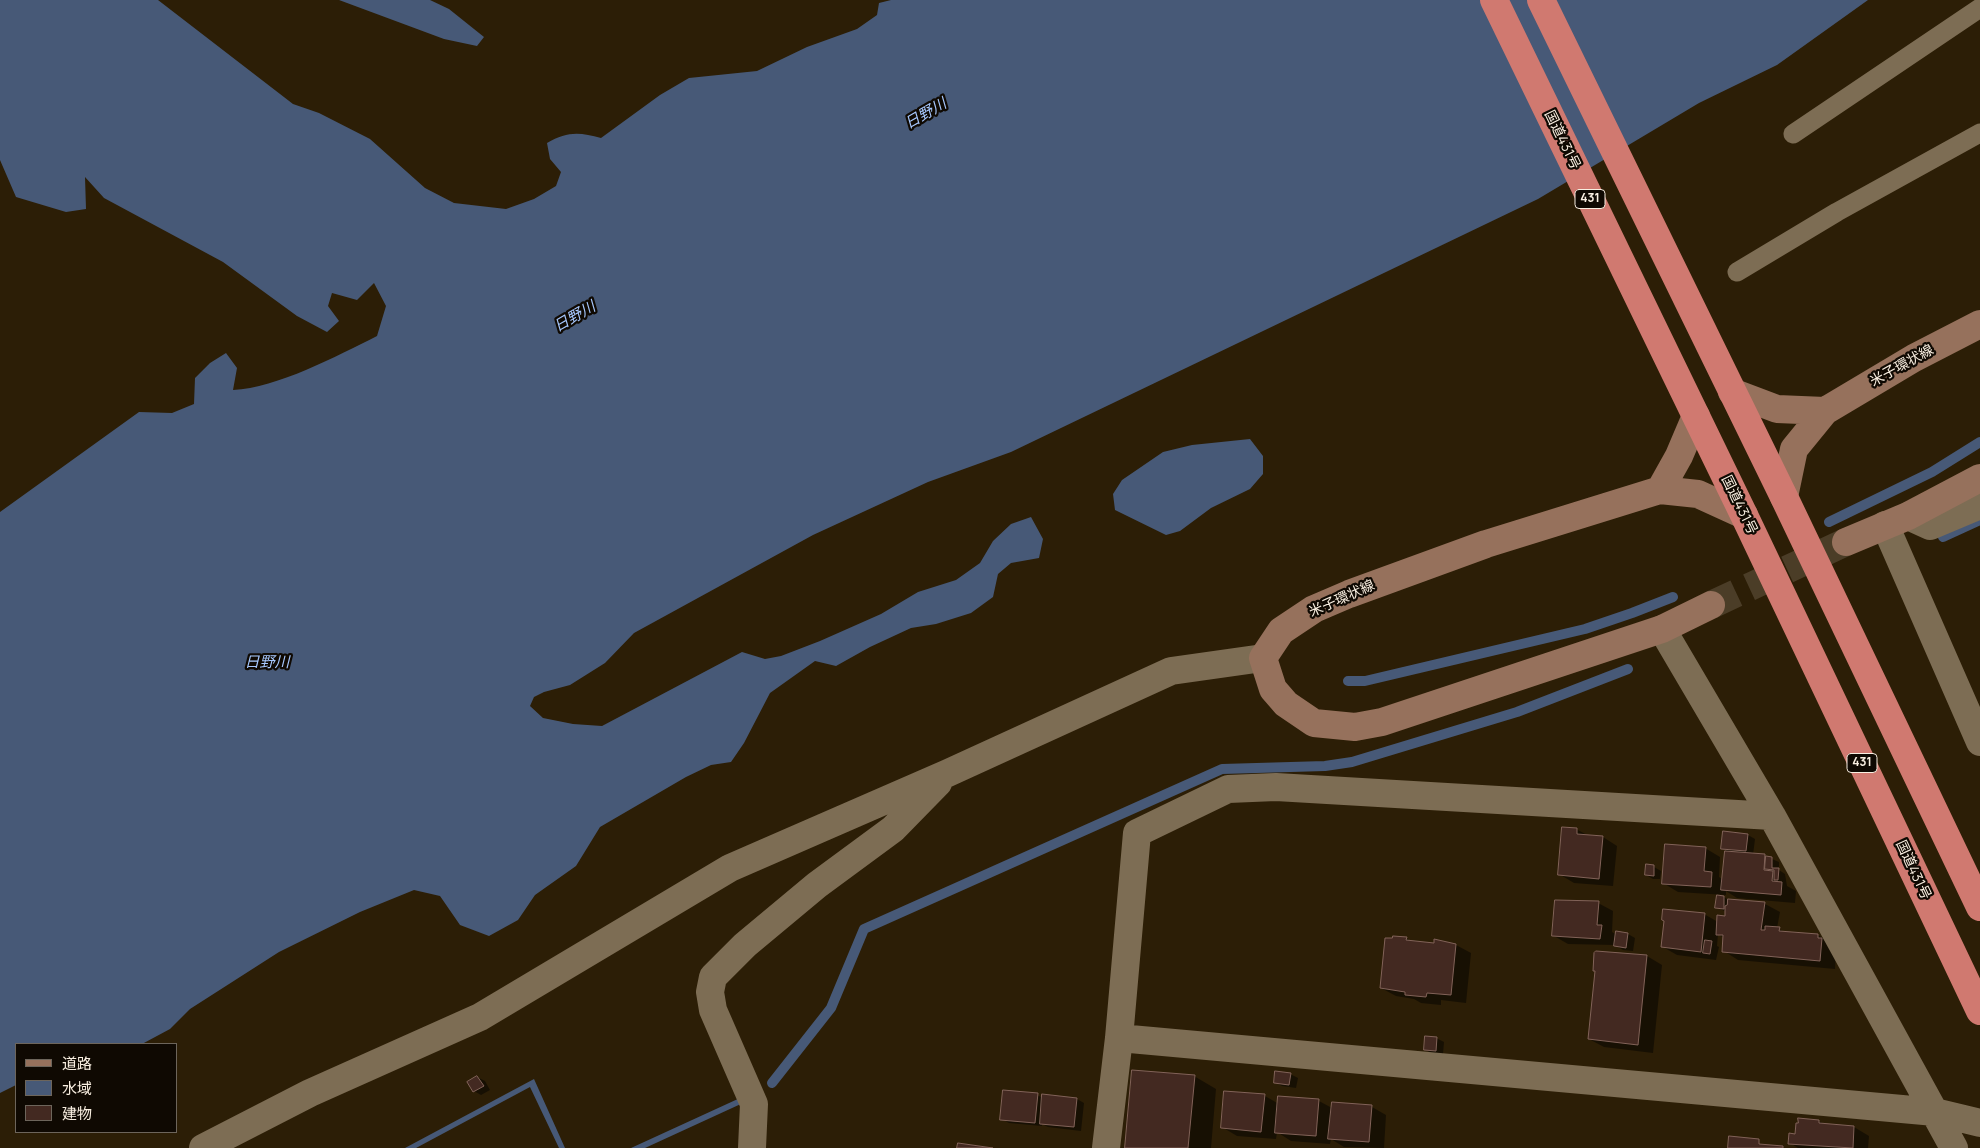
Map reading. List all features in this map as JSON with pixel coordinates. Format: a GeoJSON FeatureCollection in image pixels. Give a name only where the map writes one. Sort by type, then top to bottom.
{"type":"FeatureCollection","features":[{"type":"Feature","properties":{"kind":"highway","name":"国道431号"},"geometry":{"type":"LineString","coordinates":[[1494,0],[1744,515],[1980,1011]]}},
{"type":"Feature","properties":{"kind":"highway"},"geometry":{"type":"LineString","coordinates":[[1541,0],[1784,497],[1980,907]]}},
{"type":"Feature","properties":{"kind":"main road","name":"米子環状線"},"geometry":{"type":"LineString","coordinates":[[1784,497],[1794,449],[1825,411],[1914,358],[1980,324]]}},
{"type":"Feature","properties":{"kind":"main road"},"geometry":{"type":"LineString","coordinates":[[1728,385],[1777,409],[1825,411]]}},
{"type":"Feature","properties":{"kind":"main road"},"geometry":{"type":"LineString","coordinates":[[1660,490],[1680,456],[1691,407]]}},
{"type":"Feature","properties":{"kind":"main road"},"geometry":{"type":"LineString","coordinates":[[1846,542],[1896,520],[1980,478]]}},
{"type":"Feature","properties":{"kind":"main road","name":"米子環状線"},"geometry":{"type":"LineString","coordinates":[[1263,658],[1281,631],[1314,609],[1349,594],[1486,544],[1660,490],[1698,494],[1744,515]]}},
{"type":"Feature","properties":{"kind":"main road"},"geometry":{"type":"LineString","coordinates":[[1263,658],[1274,689],[1286,704],[1314,723],[1354,727],[1382,722],[1662,629],[1711,605]]}},
{"type":"Feature","properties":{"kind":"street"},"geometry":{"type":"LineString","coordinates":[[1896,520],[1930,526],[1980,505]]}},
{"type":"Feature","properties":{"kind":"street"},"geometry":{"type":"LineString","coordinates":[[1896,520],[1980,742]]}},
{"type":"Feature","properties":{"kind":"street"},"geometry":{"type":"LineString","coordinates":[[1662,629],[1772,816],[1954,1148]]}},
{"type":"Feature","properties":{"kind":"street"},"geometry":{"type":"LineString","coordinates":[[203,1148],[310,1093],[480,1017],[730,868],[948,773],[1171,672],[1263,658]]}},
{"type":"Feature","properties":{"kind":"street"},"geometry":{"type":"LineString","coordinates":[[752,1148],[754,1104],[713,1010],[710,992],[713,977],[744,945],[817,885],[893,829],[948,773]]}},
{"type":"Feature","properties":{"kind":"street"},"geometry":{"type":"LineString","coordinates":[[1106,1148],[1119,1038],[1137,833],[1228,789],[1276,787],[1772,816]]}},
{"type":"Feature","properties":{"kind":"street"},"geometry":{"type":"LineString","coordinates":[[1119,1038],[1935,1112],[1980,1123]]}},
{"type":"Feature","properties":{"kind":"lane"},"geometry":{"type":"LineString","coordinates":[[1793,134],[1980,8]]}},
{"type":"Feature","properties":{"kind":"lane"},"geometry":{"type":"LineString","coordinates":[[1737,272],[1838,212],[1980,133]]}},
{"type":"Feature","properties":{"kind":"water","name":"日野川"},"geometry":{"type":"Polygon","coordinates":[[[0,0],[158,0],[293,104],[319,113],[370,139],[425,188],[454,203],[506,209],[534,199],[556,186],[561,172],[550,159],[547,143],[554,139],[574,134],[601,138],[660,95],[689,78],[757,71],[807,47],[857,29],[877,15],[879,3],[891,0],[1868,0],[1777,65],[1699,103],[1538,199],[1011,452],[928,482],[813,535],[634,633],[605,663],[570,685],[544,692],[534,697],[530,706],[543,718],[573,724],[602,726],[742,652],[765,659],[781,656],[881,614],[918,592],[956,580],[980,563],[993,541],[1011,524],[1031,517],[1043,539],[1039,558],[1011,563],[998,574],[993,597],[971,613],[936,624],[911,628],[870,647],[836,666],[815,661],[770,693],[744,743],[731,762],[711,765],[686,777],[600,827],[576,866],[535,895],[518,920],[489,936],[460,925],[440,896],[414,890],[360,912],[279,952],[190,1009],[170,1029],[144,1043],[15,1043],[15,1086],[0,1093],[0,512],[139,412],[172,413],[194,404],[195,378],[210,363],[226,353],[237,368],[233,390],[268,384],[306,370],[377,336],[386,306],[374,283],[357,300],[332,293],[328,306],[339,321],[327,332],[297,316],[223,262],[104,198],[85,177],[86,209],[66,212],[16,197],[0,160],[0,0]]]}},
{"type":"Feature","properties":{"kind":"water"},"geometry":{"type":"Polygon","coordinates":[[[339,0],[430,0],[449,9],[484,37],[477,46],[444,39],[339,0]]]}},
{"type":"Feature","properties":{"kind":"water"},"geometry":{"type":"Polygon","coordinates":[[[1250,439],[1263,456],[1263,474],[1250,489],[1211,508],[1180,531],[1166,535],[1115,510],[1113,494],[1122,480],[1163,452],[1192,445],[1250,439]]]}},
{"type":"Feature","properties":{"kind":"water"},"geometry":{"type":"Polygon","coordinates":[[[534,1079],[565,1148],[559,1148],[530,1087],[416,1148],[405,1148],[534,1079]]]}},
{"type":"Feature","properties":{"kind":"water"},"geometry":{"type":"Polygon","coordinates":[[[740,1098],[743,1103],[645,1148],[631,1148],[740,1098]]]}},
{"type":"Feature","properties":{"kind":"building"},"geometry":{"type":"Polygon","coordinates":[[[1562,827],[1577,828],[1577,834],[1603,836],[1599,879],[1558,875],[1562,827]]]}},
{"type":"Feature","properties":{"kind":"building"},"geometry":{"type":"Polygon","coordinates":[[[1723,831],[1748,834],[1746,851],[1721,849],[1723,831]]]}},
{"type":"Feature","properties":{"kind":"building"},"geometry":{"type":"Polygon","coordinates":[[[1665,844],[1706,847],[1704,871],[1712,872],[1711,887],[1662,884],[1665,844]]]}},
{"type":"Feature","properties":{"kind":"building"},"geometry":{"type":"Polygon","coordinates":[[[1725,851],[1765,854],[1764,870],[1773,871],[1772,881],[1782,882],[1781,895],[1721,890],[1725,851]]]}},
{"type":"Feature","properties":{"kind":"building"},"geometry":{"type":"Polygon","coordinates":[[[1766,856],[1772,857],[1772,868],[1779,868],[1778,880],[1774,880],[1774,870],[1765,869],[1766,856]]]}},
{"type":"Feature","properties":{"kind":"building"},"geometry":{"type":"Polygon","coordinates":[[[1646,864],[1654,865],[1654,876],[1645,875],[1646,864]]]}},
{"type":"Feature","properties":{"kind":"building"},"geometry":{"type":"Polygon","coordinates":[[[1717,895],[1724,896],[1724,909],[1715,908],[1717,895]]]}},
{"type":"Feature","properties":{"kind":"building"},"geometry":{"type":"Polygon","coordinates":[[[1728,899],[1765,902],[1761,930],[1765,930],[1765,926],[1780,927],[1779,931],[1818,934],[1818,938],[1822,938],[1820,961],[1722,952],[1723,935],[1716,935],[1717,915],[1725,916],[1725,906],[1728,899]]]}},
{"type":"Feature","properties":{"kind":"building"},"geometry":{"type":"Polygon","coordinates":[[[1555,900],[1599,901],[1597,925],[1602,925],[1600,939],[1552,936],[1555,900]]]}},
{"type":"Feature","properties":{"kind":"building"},"geometry":{"type":"Polygon","coordinates":[[[1663,909],[1705,913],[1701,952],[1661,947],[1664,921],[1662,920],[1663,909]]]}},
{"type":"Feature","properties":{"kind":"building"},"geometry":{"type":"Polygon","coordinates":[[[1616,931],[1628,933],[1626,948],[1614,946],[1616,931]]]}},
{"type":"Feature","properties":{"kind":"building"},"geometry":{"type":"Polygon","coordinates":[[[1393,936],[1407,937],[1406,940],[1434,943],[1434,939],[1456,944],[1451,995],[1427,993],[1426,997],[1405,995],[1405,992],[1380,988],[1385,938],[1392,938],[1393,936]]]}},
{"type":"Feature","properties":{"kind":"building"},"geometry":{"type":"Polygon","coordinates":[[[1705,940],[1712,941],[1710,954],[1703,953],[1705,940]]]}},
{"type":"Feature","properties":{"kind":"building"},"geometry":{"type":"Polygon","coordinates":[[[1596,951],[1647,955],[1638,1045],[1588,1039],[1595,971],[1593,971],[1594,953],[1596,951]]]}},
{"type":"Feature","properties":{"kind":"building"},"geometry":{"type":"Polygon","coordinates":[[[1425,1036],[1437,1037],[1436,1051],[1424,1050],[1425,1036]]]}},
{"type":"Feature","properties":{"kind":"building"},"geometry":{"type":"Polygon","coordinates":[[[1132,1070],[1195,1075],[1188,1148],[1125,1148],[1132,1070]]]}},
{"type":"Feature","properties":{"kind":"building"},"geometry":{"type":"Polygon","coordinates":[[[1275,1071],[1291,1073],[1289,1085],[1274,1083],[1275,1071]]]}},
{"type":"Feature","properties":{"kind":"building"},"geometry":{"type":"Polygon","coordinates":[[[477,1076],[484,1086],[473,1092],[467,1082],[477,1076]]]}},
{"type":"Feature","properties":{"kind":"building"},"geometry":{"type":"Polygon","coordinates":[[[1003,1090],[1038,1093],[1035,1123],[1000,1120],[1003,1090]]]}},
{"type":"Feature","properties":{"kind":"building"},"geometry":{"type":"Polygon","coordinates":[[[1224,1091],[1265,1094],[1261,1132],[1221,1128],[1224,1091]]]}},
{"type":"Feature","properties":{"kind":"building"},"geometry":{"type":"Polygon","coordinates":[[[1042,1094],[1077,1098],[1074,1127],[1040,1124],[1042,1094]]]}},
{"type":"Feature","properties":{"kind":"building"},"geometry":{"type":"Polygon","coordinates":[[[1278,1096],[1319,1099],[1316,1136],[1275,1133],[1278,1096]]]}},
{"type":"Feature","properties":{"kind":"building"},"geometry":{"type":"Polygon","coordinates":[[[1332,1102],[1372,1105],[1369,1142],[1328,1139],[1332,1102]]]}},
{"type":"Feature","properties":{"kind":"building"},"geometry":{"type":"Polygon","coordinates":[[[1798,1118],[1819,1120],[1819,1123],[1854,1126],[1853,1148],[1788,1144],[1789,1133],[1795,1134],[1798,1118]]]}},
{"type":"Feature","properties":{"kind":"building"},"geometry":{"type":"Polygon","coordinates":[[[1729,1136],[1759,1139],[1759,1144],[1783,1146],[1783,1148],[1728,1148],[1729,1136]]]}},
{"type":"Feature","properties":{"kind":"building"},"geometry":{"type":"Polygon","coordinates":[[[958,1143],[993,1148],[957,1148],[958,1143]]]}},
{"type":"Feature","properties":{"kind":"waterway"},"geometry":{"type":"LineString","coordinates":[[1829,522],[1932,472],[1980,442]]}},
{"type":"Feature","properties":{"kind":"waterway"},"geometry":{"type":"LineString","coordinates":[[1943,537],[1980,520]]}},
{"type":"Feature","properties":{"kind":"waterway"},"geometry":{"type":"LineString","coordinates":[[1348,681],[1365,681],[1585,629],[1673,597]]}},
{"type":"Feature","properties":{"kind":"waterway"},"geometry":{"type":"LineString","coordinates":[[772,1083],[831,1008],[864,929],[1222,769],[1325,766],[1352,762],[1517,712],[1628,669]]}},
{"type":"Feature","properties":{"kind":"tunnel"},"geometry":{"type":"LineString","coordinates":[[1711,605],[1846,542]]}}]}
